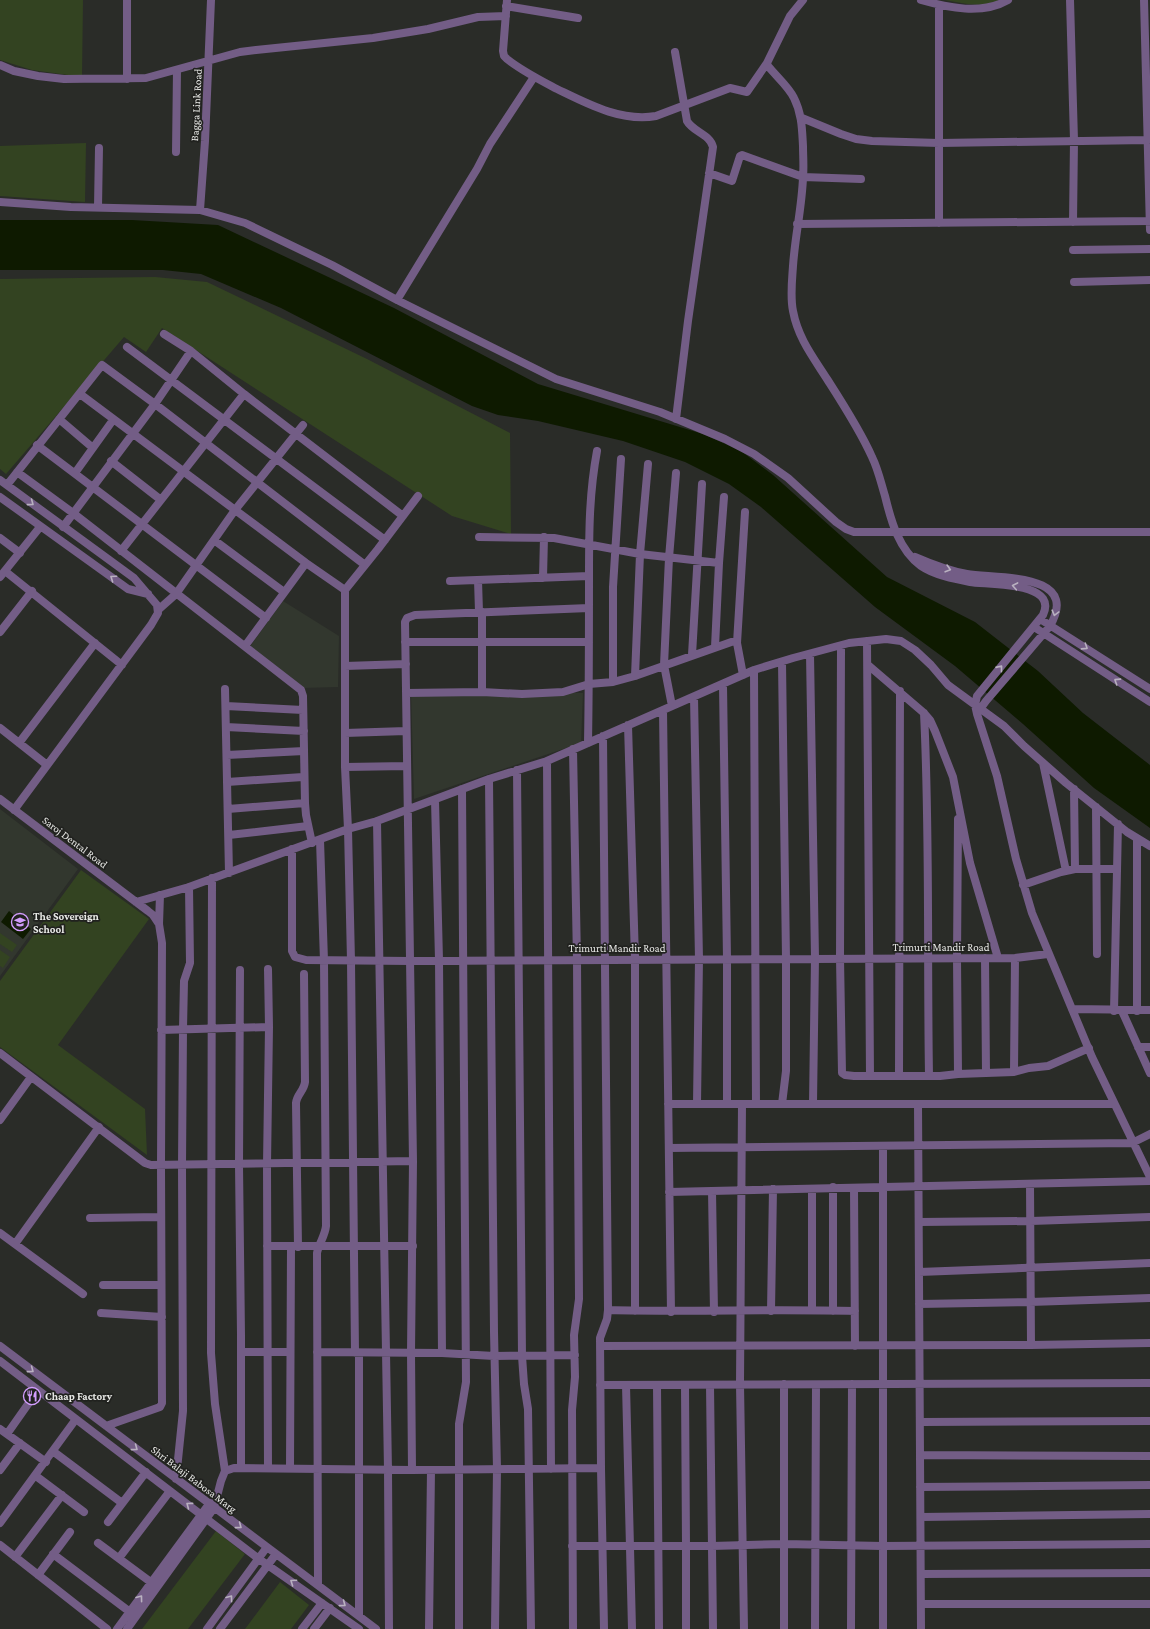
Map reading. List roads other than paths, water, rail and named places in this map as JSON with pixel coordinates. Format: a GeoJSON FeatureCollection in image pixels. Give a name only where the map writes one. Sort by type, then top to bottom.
{"type":"FeatureCollection","features":[{"type":"Feature","properties":{"kind":"street"},"geometry":{"type":"LineString","coordinates":[[127,0],[127,79]]}},
{"type":"Feature","properties":{"kind":"street","name":"Bagga Link Road"},"geometry":{"type":"LineString","coordinates":[[200,210],[206,141],[211,0]]}},
{"type":"Feature","properties":{"kind":"street"},"geometry":{"type":"LineString","coordinates":[[578,18],[507,3],[503,51],[504,56],[534,77],[585,102],[607,111],[630,117],[646,118],[656,116],[684,104],[730,88],[747,92],[767,63],[790,16],[803,0]]}},
{"type":"Feature","properties":{"kind":"street"},"geometry":{"type":"LineString","coordinates":[[921,0],[939,5],[974,9],[990,8],[1008,0]]}},
{"type":"Feature","properties":{"kind":"street"},"geometry":{"type":"LineString","coordinates":[[1070,0],[1074,140],[1073,222]]}},
{"type":"Feature","properties":{"kind":"street"},"geometry":{"type":"LineString","coordinates":[[1144,0],[1148,58],[1150,230]]}},
{"type":"Feature","properties":{"kind":"street"},"geometry":{"type":"LineString","coordinates":[[939,5],[939,223]]}},
{"type":"Feature","properties":{"kind":"street"},"geometry":{"type":"LineString","coordinates":[[0,65],[14,71],[45,78],[71,80],[146,78],[256,50],[373,38],[428,29],[478,17],[506,16]]}},
{"type":"Feature","properties":{"kind":"street"},"geometry":{"type":"LineString","coordinates":[[675,52],[684,104],[690,125],[712,142],[713,147],[689,314],[676,419]]}},
{"type":"Feature","properties":{"kind":"street"},"geometry":{"type":"LineString","coordinates":[[767,63],[794,98],[802,118],[803,177],[797,224],[792,287],[793,311],[796,323],[804,345],[826,378],[873,458],[896,533],[904,547],[920,565],[930,570],[948,577],[984,584],[1016,586],[1034,592],[1044,601],[1046,611],[977,696],[978,710],[997,776],[1023,885],[1032,913],[1088,1048],[1132,1143],[1150,1177]]}},
{"type":"Feature","properties":{"kind":"street"},"geometry":{"type":"LineString","coordinates":[[176,70],[176,152]]}},
{"type":"Feature","properties":{"kind":"street"},"geometry":{"type":"LineString","coordinates":[[397,300],[477,169],[492,141],[534,77]]}},
{"type":"Feature","properties":{"kind":"street"},"geometry":{"type":"LineString","coordinates":[[802,118],[856,139],[872,142],[939,143],[1148,140]]}},
{"type":"Feature","properties":{"kind":"street"},"geometry":{"type":"LineString","coordinates":[[98,207],[100,148]]}},
{"type":"Feature","properties":{"kind":"street"},"geometry":{"type":"LineString","coordinates":[[709,173],[732,180],[742,154],[803,177],[861,179]]}},
{"type":"Feature","properties":{"kind":"street"},"geometry":{"type":"LineString","coordinates":[[0,202],[200,210],[245,224],[339,268],[397,300],[556,379],[676,419],[725,439],[770,464],[846,529],[854,532],[1150,532]]}},
{"type":"Feature","properties":{"kind":"street"},"geometry":{"type":"LineString","coordinates":[[797,224],[1150,221]]}},
{"type":"Feature","properties":{"kind":"street"},"geometry":{"type":"LineString","coordinates":[[1073,250],[1150,249]]}},
{"type":"Feature","properties":{"kind":"street"},"geometry":{"type":"LineString","coordinates":[[1074,282],[1150,280]]}},
{"type":"Feature","properties":{"kind":"street"},"geometry":{"type":"LineString","coordinates":[[164,334],[191,351],[244,394],[296,432],[403,516]]}},
{"type":"Feature","properties":{"kind":"street"},"geometry":{"type":"LineString","coordinates":[[127,346],[385,540]]}},
{"type":"Feature","properties":{"kind":"street"},"geometry":{"type":"LineString","coordinates":[[63,527],[155,404],[191,351]]}},
{"type":"Feature","properties":{"kind":"street"},"geometry":{"type":"LineString","coordinates":[[7,485],[37,445],[80,394],[102,365],[365,565]]}},
{"type":"Feature","properties":{"kind":"street"},"geometry":{"type":"LineString","coordinates":[[80,394],[306,563],[345,590]]}},
{"type":"Feature","properties":{"kind":"street"},"geometry":{"type":"LineString","coordinates":[[121,551],[244,394]]}},
{"type":"Feature","properties":{"kind":"street"},"geometry":{"type":"LineString","coordinates":[[59,419],[93,448]]}},
{"type":"Feature","properties":{"kind":"street"},"geometry":{"type":"LineString","coordinates":[[75,473],[113,420]]}},
{"type":"Feature","properties":{"kind":"street"},"geometry":{"type":"LineString","coordinates":[[14,810],[151,625],[156,618],[158,610],[176,594],[235,510],[303,424]]}},
{"type":"Feature","properties":{"kind":"street"},"geometry":{"type":"LineString","coordinates":[[37,445],[266,618]]}},
{"type":"Feature","properties":{"kind":"street"},"geometry":{"type":"LineString","coordinates":[[588,743],[588,545],[590,491],[597,451]]}},
{"type":"Feature","properties":{"kind":"street"},"geometry":{"type":"LineString","coordinates":[[613,682],[614,550],[621,459]]}},
{"type":"Feature","properties":{"kind":"street"},"geometry":{"type":"LineString","coordinates":[[111,462],[161,500]]}},
{"type":"Feature","properties":{"kind":"street"},"geometry":{"type":"LineString","coordinates":[[635,676],[640,554],[648,464]]}},
{"type":"Feature","properties":{"kind":"street"},"geometry":{"type":"LineString","coordinates":[[17,472],[73,513],[245,646],[301,690],[303,696],[305,802],[308,826],[316,841],[324,961],[326,1226],[325,1233],[318,1247],[317,1263],[318,1585]]}},
{"type":"Feature","properties":{"kind":"street"},"geometry":{"type":"LineString","coordinates":[[672,706],[664,665],[669,558],[676,473]]}},
{"type":"Feature","properties":{"kind":"street"},"geometry":{"type":"LineString","coordinates":[[0,480],[134,578],[154,601],[158,610]]}},
{"type":"Feature","properties":{"kind":"street"},"geometry":{"type":"LineString","coordinates":[[692,654],[702,484]]}},
{"type":"Feature","properties":{"kind":"street"},"geometry":{"type":"LineString","coordinates":[[359,1616],[360,1469],[354,1246],[351,961],[345,767],[345,590],[418,496]]}},
{"type":"Feature","properties":{"kind":"street"},"geometry":{"type":"LineString","coordinates":[[0,497],[128,589],[148,594]]}},
{"type":"Feature","properties":{"kind":"street"},"geometry":{"type":"LineString","coordinates":[[715,647],[724,497]]}},
{"type":"Feature","properties":{"kind":"street"},"geometry":{"type":"LineString","coordinates":[[743,675],[738,653],[737,640],[745,512]]}},
{"type":"Feature","properties":{"kind":"street"},"geometry":{"type":"LineString","coordinates":[[40,527],[2,574],[32,591],[122,665]]}},
{"type":"Feature","properties":{"kind":"street"},"geometry":{"type":"LineString","coordinates":[[479,537],[544,537],[640,554],[719,563]]}},
{"type":"Feature","properties":{"kind":"street"},"geometry":{"type":"LineString","coordinates":[[543,578],[544,537]]}},
{"type":"Feature","properties":{"kind":"street"},"geometry":{"type":"LineString","coordinates":[[0,538],[20,552]]}},
{"type":"Feature","properties":{"kind":"street"},"geometry":{"type":"LineString","coordinates":[[214,540],[284,592]]}},
{"type":"Feature","properties":{"kind":"street"},"geometry":{"type":"LineString","coordinates":[[912,556],[967,574],[1013,577],[1028,580],[1049,590],[1057,602],[1055,617],[1050,626],[978,710]]}},
{"type":"Feature","properties":{"kind":"street"},"geometry":{"type":"LineString","coordinates":[[245,646],[306,563]]}},
{"type":"Feature","properties":{"kind":"street"},"geometry":{"type":"LineString","coordinates":[[450,581],[589,576]]}},
{"type":"Feature","properties":{"kind":"street"},"geometry":{"type":"LineString","coordinates":[[478,580],[482,643],[482,692]]}},
{"type":"Feature","properties":{"kind":"street"},"geometry":{"type":"LineString","coordinates":[[0,632],[32,591]]}},
{"type":"Feature","properties":{"kind":"street"},"geometry":{"type":"LineString","coordinates":[[412,1470],[411,1353],[413,1246],[405,622],[411,616],[415,615],[589,608]]}},
{"type":"Feature","properties":{"kind":"street"},"geometry":{"type":"LineString","coordinates":[[1040,619],[1150,689]]}},
{"type":"Feature","properties":{"kind":"street"},"geometry":{"type":"LineString","coordinates":[[1034,627],[1150,702]]}},
{"type":"Feature","properties":{"kind":"street"},"geometry":{"type":"LineString","coordinates":[[136,902],[189,887],[348,829],[377,821],[489,779],[547,761],[754,670],[841,646],[886,639],[901,641],[915,650],[931,665],[948,685],[978,710],[1004,726],[1043,763],[1096,807],[1138,840],[1150,846]]}},
{"type":"Feature","properties":{"kind":"street"},"geometry":{"type":"LineString","coordinates":[[406,693],[563,692],[589,684],[613,682],[635,676],[692,654],[737,640]]}},
{"type":"Feature","properties":{"kind":"street"},"geometry":{"type":"LineString","coordinates":[[867,641],[870,1076]]}},
{"type":"Feature","properties":{"kind":"street"},"geometry":{"type":"LineString","coordinates":[[405,642],[589,642]]}},
{"type":"Feature","properties":{"kind":"street"},"geometry":{"type":"LineString","coordinates":[[19,743],[96,643]]}},
{"type":"Feature","properties":{"kind":"street"},"geometry":{"type":"LineString","coordinates":[[841,646],[840,958],[842,1073],[845,1075],[870,1076],[940,1076],[1014,1072],[1048,1066],[1088,1048]]}},
{"type":"Feature","properties":{"kind":"street"},"geometry":{"type":"LineString","coordinates":[[810,654],[815,958],[813,1104]]}},
{"type":"Feature","properties":{"kind":"street"},"geometry":{"type":"LineString","coordinates":[[782,662],[786,959],[786,1071],[782,1104]]}},
{"type":"Feature","properties":{"kind":"street"},"geometry":{"type":"LineString","coordinates":[[345,666],[406,664]]}},
{"type":"Feature","properties":{"kind":"street"},"geometry":{"type":"LineString","coordinates":[[868,665],[924,713],[930,720],[935,731],[953,777],[958,796],[970,863],[998,958]]}},
{"type":"Feature","properties":{"kind":"street"},"geometry":{"type":"LineString","coordinates":[[754,670],[756,1104]]}},
{"type":"Feature","properties":{"kind":"street"},"geometry":{"type":"LineString","coordinates":[[723,684],[727,959],[727,1104]]}},
{"type":"Feature","properties":{"kind":"street"},"geometry":{"type":"LineString","coordinates":[[225,688],[229,873]]}},
{"type":"Feature","properties":{"kind":"street"},"geometry":{"type":"LineString","coordinates":[[899,1076],[900,691]]}},
{"type":"Feature","properties":{"kind":"street"},"geometry":{"type":"LineString","coordinates":[[694,697],[699,959],[697,1104]]}},
{"type":"Feature","properties":{"kind":"street"},"geometry":{"type":"LineString","coordinates":[[226,706],[303,710]]}},
{"type":"Feature","properties":{"kind":"street"},"geometry":{"type":"LineString","coordinates":[[663,710],[670,1312]]}},
{"type":"Feature","properties":{"kind":"street"},"geometry":{"type":"LineString","coordinates":[[924,713],[928,781],[927,958],[929,1075]]}},
{"type":"Feature","properties":{"kind":"street"},"geometry":{"type":"LineString","coordinates":[[628,725],[635,959],[636,1311]]}},
{"type":"Feature","properties":{"kind":"street"},"geometry":{"type":"LineString","coordinates":[[226,726],[304,732]]}},
{"type":"Feature","properties":{"kind":"street"},"geometry":{"type":"LineString","coordinates":[[0,728],[47,766]]}},
{"type":"Feature","properties":{"kind":"street"},"geometry":{"type":"LineString","coordinates":[[345,733],[406,731]]}},
{"type":"Feature","properties":{"kind":"street"},"geometry":{"type":"LineString","coordinates":[[603,736],[608,1310],[607,1319],[600,1338],[604,1629]]}},
{"type":"Feature","properties":{"kind":"street"},"geometry":{"type":"LineString","coordinates":[[573,749],[577,960],[579,1299],[574,1335],[575,1377],[572,1410],[573,1629]]}},
{"type":"Feature","properties":{"kind":"street"},"geometry":{"type":"LineString","coordinates":[[227,755],[304,751]]}},
{"type":"Feature","properties":{"kind":"street"},"geometry":{"type":"LineString","coordinates":[[547,761],[551,1469]]}},
{"type":"Feature","properties":{"kind":"street"},"geometry":{"type":"LineString","coordinates":[[1043,763],[1066,871]]}},
{"type":"Feature","properties":{"kind":"street"},"geometry":{"type":"LineString","coordinates":[[345,767],[406,766]]}},
{"type":"Feature","properties":{"kind":"street"},"geometry":{"type":"LineString","coordinates":[[517,770],[522,1356],[528,1409],[531,1629]]}},
{"type":"Feature","properties":{"kind":"street"},"geometry":{"type":"LineString","coordinates":[[227,782],[304,777]]}},
{"type":"Feature","properties":{"kind":"street"},"geometry":{"type":"LineString","coordinates":[[489,779],[494,1356],[497,1469],[495,1629]]}},
{"type":"Feature","properties":{"kind":"street"},"geometry":{"type":"LineString","coordinates":[[459,1629],[458,1469],[460,1417],[466,1382],[462,789]]}},
{"type":"Feature","properties":{"kind":"street"},"geometry":{"type":"LineString","coordinates":[[1074,789],[1075,869]]}},
{"type":"Feature","properties":{"kind":"street"},"geometry":{"type":"LineString","coordinates":[[958,796],[958,1074]]}},
{"type":"Feature","properties":{"kind":"street","name":"Saroj Dental Road"},"geometry":{"type":"LineString","coordinates":[[0,799],[153,915],[159,924]]}},
{"type":"Feature","properties":{"kind":"street"},"geometry":{"type":"LineString","coordinates":[[435,800],[439,960],[442,1353]]}},
{"type":"Feature","properties":{"kind":"street"},"geometry":{"type":"LineString","coordinates":[[228,809],[305,802]]}},
{"type":"Feature","properties":{"kind":"street"},"geometry":{"type":"LineString","coordinates":[[1096,807],[1097,954]]}},
{"type":"Feature","properties":{"kind":"street"},"geometry":{"type":"LineString","coordinates":[[377,821],[385,1245],[389,1629]]}},
{"type":"Feature","properties":{"kind":"street"},"geometry":{"type":"LineString","coordinates":[[1118,824],[1118,1011],[1138,1047],[1150,1073]]}},
{"type":"Feature","properties":{"kind":"street"},"geometry":{"type":"LineString","coordinates":[[229,835],[308,826]]}},
{"type":"Feature","properties":{"kind":"street"},"geometry":{"type":"LineString","coordinates":[[1137,1011],[1138,840]]}},
{"type":"Feature","properties":{"kind":"street","name":"Trimurti Mandir Road"},"geometry":{"type":"LineString","coordinates":[[292,849],[293,955],[298,959],[324,961],[410,961],[1015,958],[1048,954]]}},
{"type":"Feature","properties":{"kind":"street"},"geometry":{"type":"LineString","coordinates":[[1023,885],[1075,869],[1117,869]]}},
{"type":"Feature","properties":{"kind":"street"},"geometry":{"type":"LineString","coordinates":[[212,878],[210,1165],[211,1354],[215,1404],[226,1471]]}},
{"type":"Feature","properties":{"kind":"street"},"geometry":{"type":"LineString","coordinates":[[176,1479],[183,1411],[183,1029],[184,981],[191,956],[189,887]]}},
{"type":"Feature","properties":{"kind":"street"},"geometry":{"type":"LineString","coordinates":[[106,1426],[160,1407],[162,1403],[162,943],[159,924],[160,895]]}},
{"type":"Feature","properties":{"kind":"street"},"geometry":{"type":"LineString","coordinates":[[985,958],[986,1073]]}},
{"type":"Feature","properties":{"kind":"street"},"geometry":{"type":"LineString","coordinates":[[1014,1072],[1015,958]]}},
{"type":"Feature","properties":{"kind":"street"},"geometry":{"type":"LineString","coordinates":[[268,969],[268,1468]]}},
{"type":"Feature","properties":{"kind":"street"},"geometry":{"type":"LineString","coordinates":[[240,970],[239,1165],[241,1468]]}},
{"type":"Feature","properties":{"kind":"street"},"geometry":{"type":"LineString","coordinates":[[290,1468],[290,1352],[294,1247],[296,1103],[298,1095],[303,1090],[305,1082],[304,974]]}},
{"type":"Feature","properties":{"kind":"street"},"geometry":{"type":"LineString","coordinates":[[1072,1009],[1118,1011],[1150,1010]]}},
{"type":"Feature","properties":{"kind":"street"},"geometry":{"type":"LineString","coordinates":[[161,1030],[269,1026]]}},
{"type":"Feature","properties":{"kind":"street"},"geometry":{"type":"LineString","coordinates":[[1138,1047],[1150,1046]]}},
{"type":"Feature","properties":{"kind":"street"},"geometry":{"type":"LineString","coordinates":[[0,1053],[145,1163],[151,1165],[182,1166],[412,1161]]}},
{"type":"Feature","properties":{"kind":"street"},"geometry":{"type":"LineString","coordinates":[[0,1120],[31,1077]]}},
{"type":"Feature","properties":{"kind":"street"},"geometry":{"type":"LineString","coordinates":[[668,1104],[1114,1104]]}},
{"type":"Feature","properties":{"kind":"street"},"geometry":{"type":"LineString","coordinates":[[742,1104],[740,1384],[744,1629]]}},
{"type":"Feature","properties":{"kind":"street"},"geometry":{"type":"LineString","coordinates":[[918,1104],[921,1629]]}},
{"type":"Feature","properties":{"kind":"street"},"geometry":{"type":"LineString","coordinates":[[15,1244],[99,1127]]}},
{"type":"Feature","properties":{"kind":"street"},"geometry":{"type":"LineString","coordinates":[[669,1148],[1132,1143],[1150,1134]]}},
{"type":"Feature","properties":{"kind":"street"},"geometry":{"type":"LineString","coordinates":[[883,1146],[883,1629]]}},
{"type":"Feature","properties":{"kind":"street"},"geometry":{"type":"LineString","coordinates":[[669,1192],[812,1189],[833,1187],[854,1188],[1150,1181]]}},
{"type":"Feature","properties":{"kind":"street"},"geometry":{"type":"LineString","coordinates":[[1030,1184],[1030,1345]]}},
{"type":"Feature","properties":{"kind":"street"},"geometry":{"type":"LineString","coordinates":[[833,1187],[833,1311]]}},
{"type":"Feature","properties":{"kind":"street"},"geometry":{"type":"LineString","coordinates":[[854,1188],[855,1346]]}},
{"type":"Feature","properties":{"kind":"street"},"geometry":{"type":"LineString","coordinates":[[771,1311],[773,1189]]}},
{"type":"Feature","properties":{"kind":"street"},"geometry":{"type":"LineString","coordinates":[[812,1189],[812,1310]]}},
{"type":"Feature","properties":{"kind":"street"},"geometry":{"type":"LineString","coordinates":[[712,1191],[714,1312]]}},
{"type":"Feature","properties":{"kind":"street"},"geometry":{"type":"LineString","coordinates":[[90,1218],[161,1217]]}},
{"type":"Feature","properties":{"kind":"street"},"geometry":{"type":"LineString","coordinates":[[919,1222],[1031,1221],[1150,1217]]}},
{"type":"Feature","properties":{"kind":"street"},"geometry":{"type":"LineString","coordinates":[[0,1233],[83,1294]]}},
{"type":"Feature","properties":{"kind":"street"},"geometry":{"type":"LineString","coordinates":[[267,1246],[413,1246]]}},
{"type":"Feature","properties":{"kind":"street"},"geometry":{"type":"LineString","coordinates":[[919,1272],[1150,1263]]}},
{"type":"Feature","properties":{"kind":"street"},"geometry":{"type":"LineString","coordinates":[[103,1285],[161,1285]]}},
{"type":"Feature","properties":{"kind":"street"},"geometry":{"type":"LineString","coordinates":[[919,1304],[1150,1298]]}},
{"type":"Feature","properties":{"kind":"street"},"geometry":{"type":"LineString","coordinates":[[608,1310],[670,1312],[812,1310],[855,1312]]}},
{"type":"Feature","properties":{"kind":"street"},"geometry":{"type":"LineString","coordinates":[[100,1313],[162,1317]]}},
{"type":"Feature","properties":{"kind":"street"},"geometry":{"type":"LineString","coordinates":[[600,1346],[855,1346],[1150,1343]]}},
{"type":"Feature","properties":{"kind":"street","name":"Shri Balaji Babosa Marg"},"geometry":{"type":"LineString","coordinates":[[0,1346],[176,1479],[213,1504],[276,1554],[376,1629]]}},
{"type":"Feature","properties":{"kind":"street"},"geometry":{"type":"LineString","coordinates":[[241,1352],[290,1352]]}},
{"type":"Feature","properties":{"kind":"street"},"geometry":{"type":"LineString","coordinates":[[317,1352],[442,1353],[494,1356],[575,1355]]}},
{"type":"Feature","properties":{"kind":"street"},"geometry":{"type":"LineString","coordinates":[[1,1365],[38,1390],[259,1559],[359,1629]]}},
{"type":"Feature","properties":{"kind":"street"},"geometry":{"type":"LineString","coordinates":[[600,1385],[1150,1383]]}},
{"type":"Feature","properties":{"kind":"street"},"geometry":{"type":"LineString","coordinates":[[784,1384],[784,1629]]}},
{"type":"Feature","properties":{"kind":"street"},"geometry":{"type":"LineString","coordinates":[[851,1629],[852,1384]]}},
{"type":"Feature","properties":{"kind":"street"},"geometry":{"type":"LineString","coordinates":[[626,1385],[632,1629]]}},
{"type":"Feature","properties":{"kind":"street"},"geometry":{"type":"LineString","coordinates":[[657,1385],[659,1629]]}},
{"type":"Feature","properties":{"kind":"street"},"geometry":{"type":"LineString","coordinates":[[685,1385],[686,1629]]}},
{"type":"Feature","properties":{"kind":"street"},"geometry":{"type":"LineString","coordinates":[[710,1385],[713,1629]]}},
{"type":"Feature","properties":{"kind":"street"},"geometry":{"type":"LineString","coordinates":[[816,1385],[816,1629]]}},
{"type":"Feature","properties":{"kind":"street"},"geometry":{"type":"LineString","coordinates":[[7,1434],[38,1390]]}},
{"type":"Feature","properties":{"kind":"street"},"geometry":{"type":"LineString","coordinates":[[0,1523],[3,1514],[36,1476],[76,1419]]}},
{"type":"Feature","properties":{"kind":"street"},"geometry":{"type":"LineString","coordinates":[[921,1422],[1150,1421]]}},
{"type":"Feature","properties":{"kind":"street"},"geometry":{"type":"LineString","coordinates":[[0,1428],[46,1462]]}},
{"type":"Feature","properties":{"kind":"street"},"geometry":{"type":"LineString","coordinates":[[0,1470],[20,1443]]}},
{"type":"Feature","properties":{"kind":"street"},"geometry":{"type":"LineString","coordinates":[[54,1452],[122,1503]]}},
{"type":"Feature","properties":{"kind":"street"},"geometry":{"type":"LineString","coordinates":[[921,1455],[1150,1456]]}},
{"type":"Feature","properties":{"kind":"street"},"geometry":{"type":"LineString","coordinates":[[127,1629],[213,1504],[222,1477],[226,1471],[234,1468],[431,1470],[601,1468]]}},
{"type":"Feature","properties":{"kind":"street"},"geometry":{"type":"LineString","coordinates":[[429,1629],[431,1470]]}},
{"type":"Feature","properties":{"kind":"street"},"geometry":{"type":"LineString","coordinates":[[108,1522],[146,1472]]}},
{"type":"Feature","properties":{"kind":"street"},"geometry":{"type":"LineString","coordinates":[[36,1476],[84,1512]]}},
{"type":"Feature","properties":{"kind":"street"},"geometry":{"type":"LineString","coordinates":[[920,1486],[1150,1486]]}},
{"type":"Feature","properties":{"kind":"street"},"geometry":{"type":"LineString","coordinates":[[119,1558],[170,1491]]}},
{"type":"Feature","properties":{"kind":"street"},"geometry":{"type":"LineString","coordinates":[[15,1557],[62,1495]]}},
{"type":"Feature","properties":{"kind":"street"},"geometry":{"type":"LineString","coordinates":[[921,1517],[1150,1514]]}},
{"type":"Feature","properties":{"kind":"street"},"geometry":{"type":"LineString","coordinates":[[117,1629],[204,1517]]}},
{"type":"Feature","properties":{"kind":"street"},"geometry":{"type":"LineString","coordinates":[[38,1575],[70,1532]]}},
{"type":"Feature","properties":{"kind":"street"},"geometry":{"type":"LineString","coordinates":[[98,1543],[152,1583]]}},
{"type":"Feature","properties":{"kind":"street"},"geometry":{"type":"LineString","coordinates":[[572,1546],[712,1546],[784,1544],[883,1546],[1150,1544]]}},
{"type":"Feature","properties":{"kind":"street"},"geometry":{"type":"LineString","coordinates":[[0,1545],[107,1629]]}},
{"type":"Feature","properties":{"kind":"street"},"geometry":{"type":"LineString","coordinates":[[207,1629],[267,1547]]}},
{"type":"Feature","properties":{"kind":"street"},"geometry":{"type":"LineString","coordinates":[[53,1554],[130,1612]]}},
{"type":"Feature","properties":{"kind":"street"},"geometry":{"type":"LineString","coordinates":[[220,1629],[276,1554]]}},
{"type":"Feature","properties":{"kind":"street"},"geometry":{"type":"LineString","coordinates":[[921,1574],[1150,1573]]}},
{"type":"Feature","properties":{"kind":"street"},"geometry":{"type":"LineString","coordinates":[[302,1629],[322,1603]]}},
{"type":"Feature","properties":{"kind":"street"},"geometry":{"type":"LineString","coordinates":[[921,1604],[1150,1604]]}},
{"type":"Feature","properties":{"kind":"street"},"geometry":{"type":"LineString","coordinates":[[314,1629],[330,1608]]}},
{"type":"Feature","properties":{"kind":"place","name":"The Sovereign School"},"geometry":{"type":"Point","coordinates":[20,922]}},
{"type":"Feature","properties":{"kind":"place","name":"Chaap Factory"},"geometry":{"type":"Point","coordinates":[32,1396]}}]}
